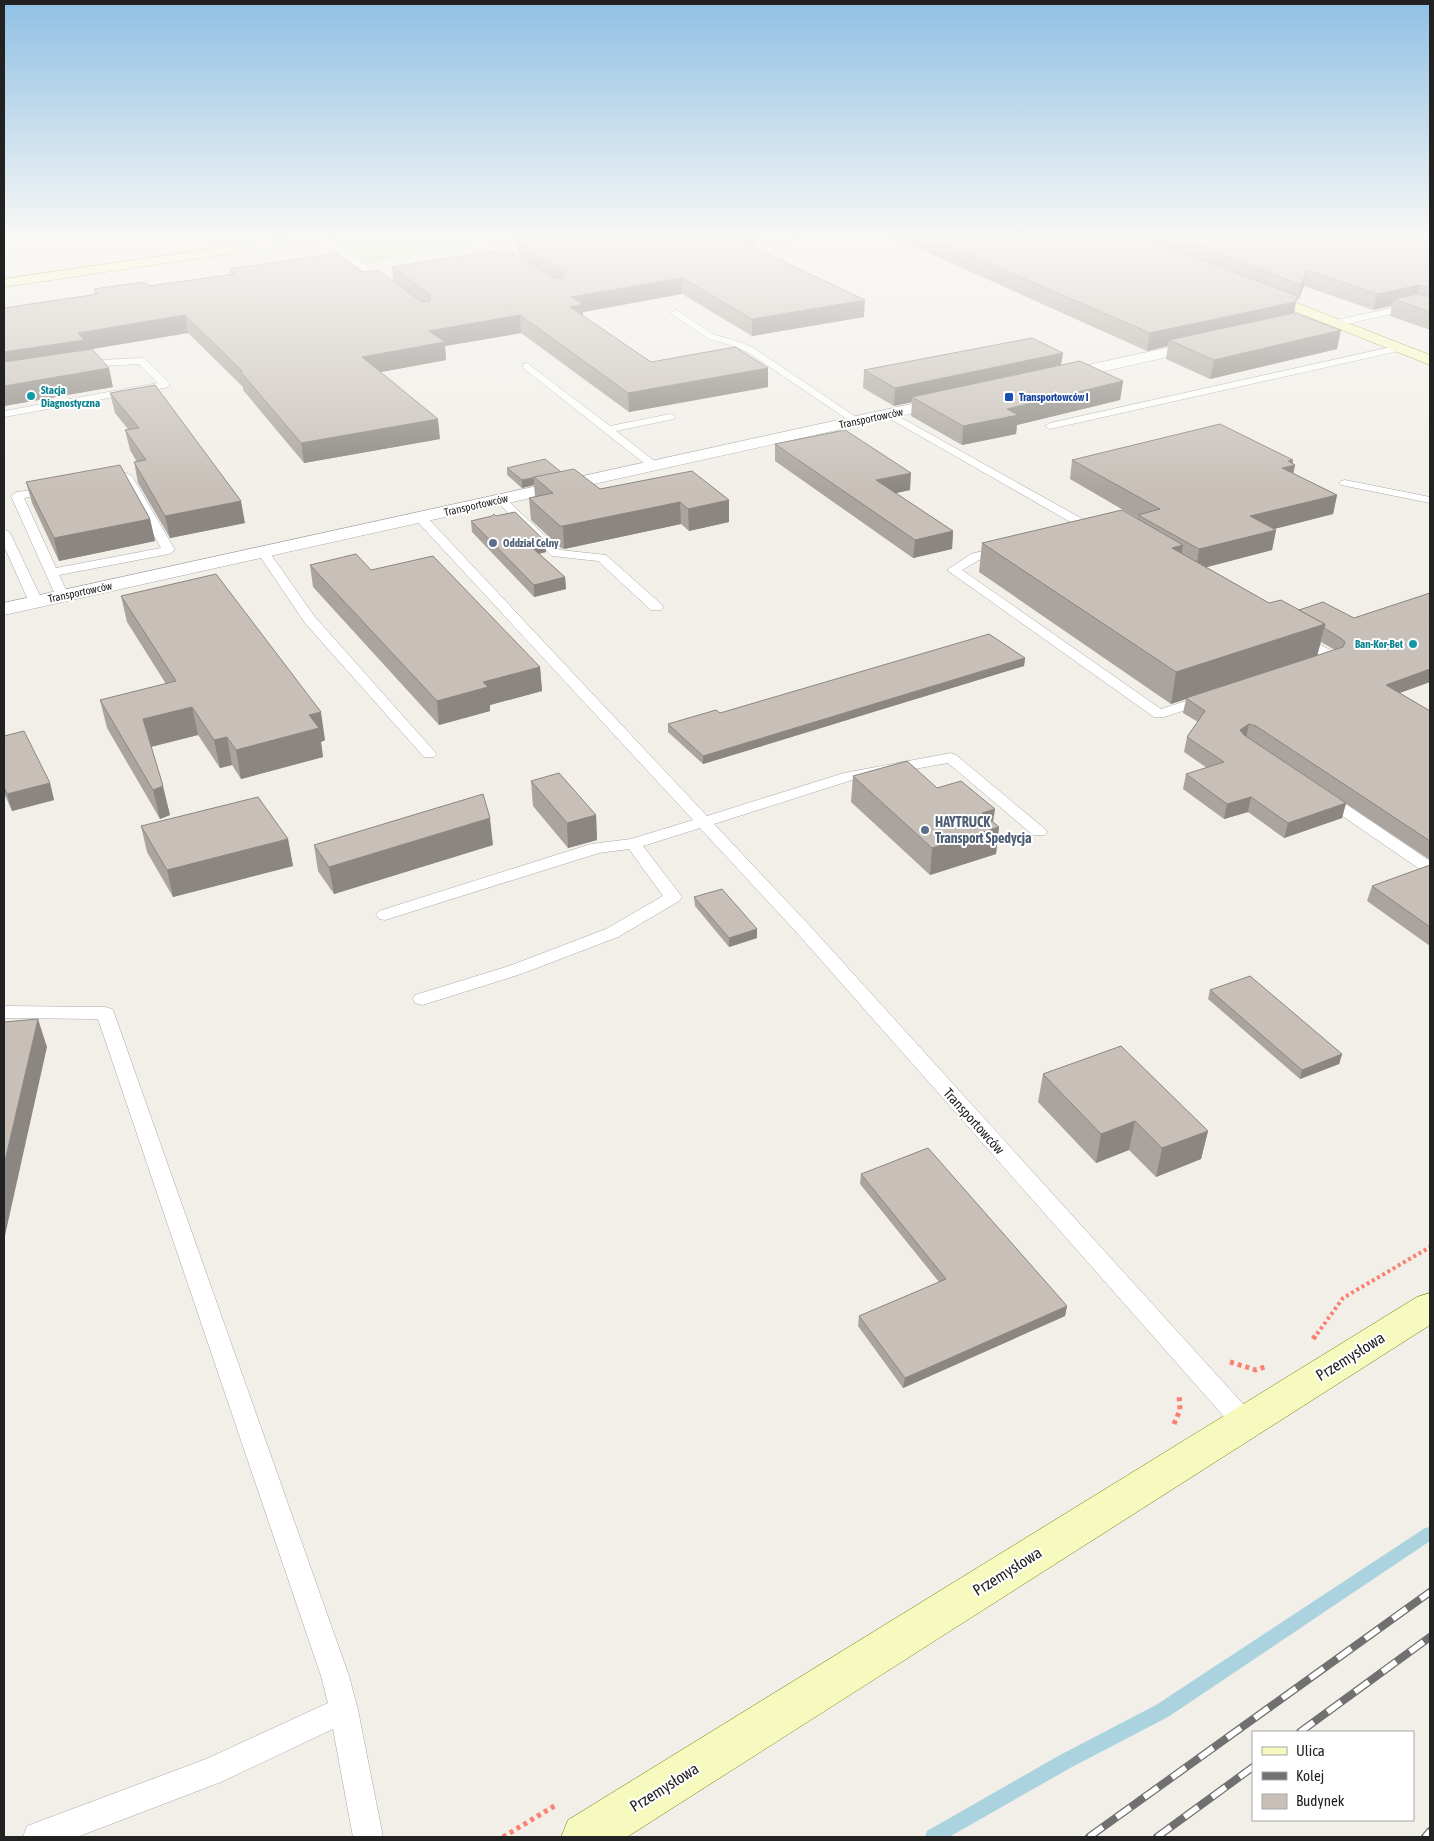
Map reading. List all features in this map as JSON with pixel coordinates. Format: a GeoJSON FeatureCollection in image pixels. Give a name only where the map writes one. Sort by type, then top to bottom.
{"type":"FeatureCollection","features":[{"type":"Feature","properties":{"kind":"street"},"geometry":{"type":"LineString","coordinates":[[1294,325],[1330,321],[1430,360]]}},
{"type":"Feature","properties":{"kind":"street"},"geometry":{"type":"LineString","coordinates":[[1046,380],[1217,342]]}},
{"type":"Feature","properties":{"kind":"street","name":"Transportowców"},"geometry":{"type":"LineString","coordinates":[[4,609],[420,518],[653,464],[969,397]]}},
{"type":"Feature","properties":{"kind":"street","name":"Przemysłowa"},"geometry":{"type":"LineString","coordinates":[[585,1837],[1430,1307]]}},
{"type":"Feature","properties":{"kind":"lane"},"geometry":{"type":"LineString","coordinates":[[686,320],[712,337],[740,345],[752,351],[857,421]]}},
{"type":"Feature","properties":{"kind":"lane"},"geometry":{"type":"LineString","coordinates":[[1330,321],[1336,320]]}},
{"type":"Feature","properties":{"kind":"lane"},"geometry":{"type":"LineString","coordinates":[[1050,426],[1400,348]]}},
{"type":"Feature","properties":{"kind":"lane"},"geometry":{"type":"LineString","coordinates":[[4,414],[165,385],[142,361],[86,363],[67,366]]}},
{"type":"Feature","properties":{"kind":"lane"},"geometry":{"type":"LineString","coordinates":[[528,366],[653,464]]}},
{"type":"Feature","properties":{"kind":"lane"},"geometry":{"type":"LineString","coordinates":[[889,414],[1092,529],[1110,532]]}},
{"type":"Feature","properties":{"kind":"lane"},"geometry":{"type":"LineString","coordinates":[[609,429],[670,417]]}},
{"type":"Feature","properties":{"kind":"lane"},"geometry":{"type":"LineString","coordinates":[[52,573],[169,550],[126,476],[90,483]]}},
{"type":"Feature","properties":{"kind":"lane"},"geometry":{"type":"LineString","coordinates":[[1346,483],[1430,500]]}},
{"type":"Feature","properties":{"kind":"lane"},"geometry":{"type":"LineString","coordinates":[[62,488],[17,496],[62,596]]}},
{"type":"Feature","properties":{"kind":"lane"},"geometry":{"type":"LineString","coordinates":[[500,500],[556,553],[602,558],[656,608]]}},
{"type":"Feature","properties":{"kind":"lane","name":"Transportowców"},"geometry":{"type":"LineString","coordinates":[[420,518],[804,930],[1244,1422]]}},
{"type":"Feature","properties":{"kind":"lane"},"geometry":{"type":"LineString","coordinates":[[1072,533],[1092,529]]}},
{"type":"Feature","properties":{"kind":"lane"},"geometry":{"type":"LineString","coordinates":[[4,533],[36,602]]}},
{"type":"Feature","properties":{"kind":"lane"},"geometry":{"type":"LineString","coordinates":[[1014,547],[975,557],[953,570],[1159,714],[1223,693]]}},
{"type":"Feature","properties":{"kind":"lane"},"geometry":{"type":"LineString","coordinates":[[263,552],[310,620],[429,754]]}},
{"type":"Feature","properties":{"kind":"lane"},"geometry":{"type":"LineString","coordinates":[[1290,632],[1333,657],[1306,666]]}},
{"type":"Feature","properties":{"kind":"lane"},"geometry":{"type":"LineString","coordinates":[[385,915],[597,848],[633,844],[849,776],[951,758],[1039,832]]}},
{"type":"Feature","properties":{"kind":"lane"},"geometry":{"type":"LineString","coordinates":[[1314,790],[1430,868]]}},
{"type":"Feature","properties":{"kind":"lane"},"geometry":{"type":"LineString","coordinates":[[422,999],[515,970],[612,933],[673,897],[633,844]]}},
{"type":"Feature","properties":{"kind":"lane"},"geometry":{"type":"LineString","coordinates":[[4,1012],[105,1012],[335,1676],[344,1710],[368,1837]]}},
{"type":"Feature","properties":{"kind":"lane"},"geometry":{"type":"LineString","coordinates":[[38,1837],[212,1772],[344,1710]]}},
{"type":"Feature","properties":{"kind":"path"},"geometry":{"type":"LineString","coordinates":[[1309,1343],[1343,1298],[1430,1247]]}},
{"type":"Feature","properties":{"kind":"path"},"geometry":{"type":"LineString","coordinates":[[1171,1428],[1180,1415],[1181,1402],[1177,1390],[1200,1375],[1228,1361],[1256,1370],[1270,1366]]}},
{"type":"Feature","properties":{"kind":"path"},"geometry":{"type":"LineString","coordinates":[[503,1837],[562,1801]]}},
{"type":"Feature","properties":{"kind":"building"},"geometry":{"type":"Polygon","coordinates":[[[4,320],[156,320],[78,333],[84,340],[4,352],[4,320]]]}},
{"type":"Feature","properties":{"kind":"building"},"geometry":{"type":"Polygon","coordinates":[[[190,320],[492,320],[429,331],[445,342],[362,357],[438,419],[301,443],[240,371],[242,371],[190,320]]]}},
{"type":"Feature","properties":{"kind":"building"},"geometry":{"type":"Polygon","coordinates":[[[527,320],[589,320],[651,362],[735,347],[768,368],[628,393],[527,320]]]}},
{"type":"Feature","properties":{"kind":"building"},"geometry":{"type":"Polygon","coordinates":[[[1120,320],[1211,320],[1150,333],[1120,320]]]}},
{"type":"Feature","properties":{"kind":"building"},"geometry":{"type":"Polygon","coordinates":[[[1262,320],[1313,320],[1341,330],[1214,360],[1169,340],[1262,320]]]}},
{"type":"Feature","properties":{"kind":"building"},"geometry":{"type":"Polygon","coordinates":[[[1032,338],[1063,353],[895,388],[864,370],[1032,338]]]}},
{"type":"Feature","properties":{"kind":"building"},"geometry":{"type":"Polygon","coordinates":[[[92,349],[109,368],[4,386],[4,362],[92,349]]]}},
{"type":"Feature","properties":{"kind":"building"},"geometry":{"type":"Polygon","coordinates":[[[1080,361],[1123,381],[1007,409],[1018,415],[963,426],[912,397],[1080,361]]]}},
{"type":"Feature","properties":{"kind":"building"},"geometry":{"type":"Polygon","coordinates":[[[155,385],[241,501],[165,516],[134,462],[146,460],[125,430],[139,428],[110,393],[155,385]]]}},
{"type":"Feature","properties":{"kind":"building"},"geometry":{"type":"Polygon","coordinates":[[[1220,424],[1293,460],[1288,461],[1295,465],[1282,468],[1337,495],[1250,516],[1276,530],[1199,549],[1138,515],[1160,509],[1072,460],[1220,424]]]}},
{"type":"Feature","properties":{"kind":"building"},"geometry":{"type":"Polygon","coordinates":[[[845,430],[911,473],[876,480],[953,531],[915,540],[775,444],[845,430]]]}},
{"type":"Feature","properties":{"kind":"building"},"geometry":{"type":"Polygon","coordinates":[[[545,459],[561,472],[522,480],[507,468],[545,459]]]}},
{"type":"Feature","properties":{"kind":"building"},"geometry":{"type":"Polygon","coordinates":[[[120,465],[150,519],[54,538],[26,482],[120,465]]]}},
{"type":"Feature","properties":{"kind":"building"},"geometry":{"type":"Polygon","coordinates":[[[574,469],[600,489],[692,471],[729,500],[688,509],[680,502],[560,526],[529,498],[553,493],[534,477],[574,469]]]}},
{"type":"Feature","properties":{"kind":"building"},"geometry":{"type":"Polygon","coordinates":[[[1122,510],[1183,545],[1172,548],[1269,603],[1281,600],[1325,624],[1176,672],[982,543],[1122,510]]]}},
{"type":"Feature","properties":{"kind":"building"},"geometry":{"type":"Polygon","coordinates":[[[515,512],[545,541],[528,544],[565,577],[534,585],[471,521],[494,514],[496,516],[515,512]]]}},
{"type":"Feature","properties":{"kind":"building"},"geometry":{"type":"Polygon","coordinates":[[[356,554],[371,570],[433,556],[540,667],[483,682],[488,687],[437,701],[310,565],[356,554]]]}},
{"type":"Feature","properties":{"kind":"building"},"geometry":{"type":"Polygon","coordinates":[[[216,574],[321,712],[309,715],[319,728],[236,750],[227,737],[214,740],[192,707],[143,719],[163,786],[153,790],[100,700],[176,681],[121,596],[216,574]]]}},
{"type":"Feature","properties":{"kind":"building"},"geometry":{"type":"Polygon","coordinates":[[[1430,593],[1430,669],[1386,685],[1430,711],[1430,841],[1256,726],[1249,724],[1240,730],[1244,735],[1346,803],[1288,823],[1251,797],[1227,804],[1186,774],[1224,762],[1187,737],[1205,711],[1186,698],[1343,647],[1345,642],[1324,628],[1325,624],[1299,610],[1323,602],[1354,618],[1430,593]]]}},
{"type":"Feature","properties":{"kind":"building"},"geometry":{"type":"Polygon","coordinates":[[[989,634],[1025,658],[703,756],[668,724],[716,710],[720,713],[989,634]]]}},
{"type":"Feature","properties":{"kind":"building"},"geometry":{"type":"Polygon","coordinates":[[[24,731],[50,783],[7,794],[4,787],[4,736],[24,731]]]}},
{"type":"Feature","properties":{"kind":"building"},"geometry":{"type":"Polygon","coordinates":[[[907,761],[937,788],[961,781],[995,809],[982,813],[999,827],[932,848],[853,776],[907,761]]]}},
{"type":"Feature","properties":{"kind":"building"},"geometry":{"type":"Polygon","coordinates":[[[559,773],[596,815],[567,823],[531,781],[559,773]]]}},
{"type":"Feature","properties":{"kind":"building"},"geometry":{"type":"Polygon","coordinates":[[[483,794],[490,818],[329,867],[314,845],[483,794]]]}},
{"type":"Feature","properties":{"kind":"building"},"geometry":{"type":"Polygon","coordinates":[[[258,797],[288,839],[167,870],[141,826],[258,797]]]}},
{"type":"Feature","properties":{"kind":"building"},"geometry":{"type":"Polygon","coordinates":[[[1430,865],[1430,927],[1372,886],[1430,865]]]}},
{"type":"Feature","properties":{"kind":"building"},"geometry":{"type":"Polygon","coordinates":[[[722,889],[757,929],[729,938],[694,897],[722,889]]]}},
{"type":"Feature","properties":{"kind":"building"},"geometry":{"type":"Polygon","coordinates":[[[1250,976],[1342,1054],[1302,1070],[1210,990],[1250,976]]]}},
{"type":"Feature","properties":{"kind":"building"},"geometry":{"type":"Polygon","coordinates":[[[38,1019],[4,1165],[4,1022],[38,1019]]]}},
{"type":"Feature","properties":{"kind":"building"},"geometry":{"type":"Polygon","coordinates":[[[1121,1046],[1208,1131],[1162,1148],[1135,1121],[1101,1134],[1043,1074],[1121,1046]]]}},
{"type":"Feature","properties":{"kind":"building"},"geometry":{"type":"Polygon","coordinates":[[[928,1148],[1067,1306],[905,1378],[859,1316],[946,1279],[861,1174],[928,1148]]]}},
{"type":"Feature","properties":{"kind":"waterway"},"geometry":{"type":"LineString","coordinates":[[933,1837],[1066,1761],[1162,1711],[1430,1533]]}},
{"type":"Feature","properties":{"kind":"railway"},"geometry":{"type":"LineString","coordinates":[[1089,1837],[1430,1592]]}},
{"type":"Feature","properties":{"kind":"railway"},"geometry":{"type":"LineString","coordinates":[[1301,1731],[1430,1637]]}},
{"type":"Feature","properties":{"kind":"railway"},"geometry":{"type":"LineString","coordinates":[[1157,1837],[1252,1768]]}},
{"type":"Feature","properties":{"kind":"railway"},"geometry":{"type":"LineString","coordinates":[[1425,1837],[1430,1831]]}},
{"type":"Feature","properties":{"kind":"place","name":"Stacja Diagnostyczna"},"geometry":{"type":"Point","coordinates":[31,396]}},
{"type":"Feature","properties":{"kind":"place","name":"Transportowców I"},"geometry":{"type":"Point","coordinates":[1009,397]}},
{"type":"Feature","properties":{"kind":"place","name":"Oddział Celny"},"geometry":{"type":"Point","coordinates":[493,543]}},
{"type":"Feature","properties":{"kind":"place","name":"Ban-Kor-Bet"},"geometry":{"type":"Point","coordinates":[1413,644]}},
{"type":"Feature","properties":{"kind":"place","name":"HAYTRUCK Transport Spedycja"},"geometry":{"type":"Point","coordinates":[925,830]}}]}
